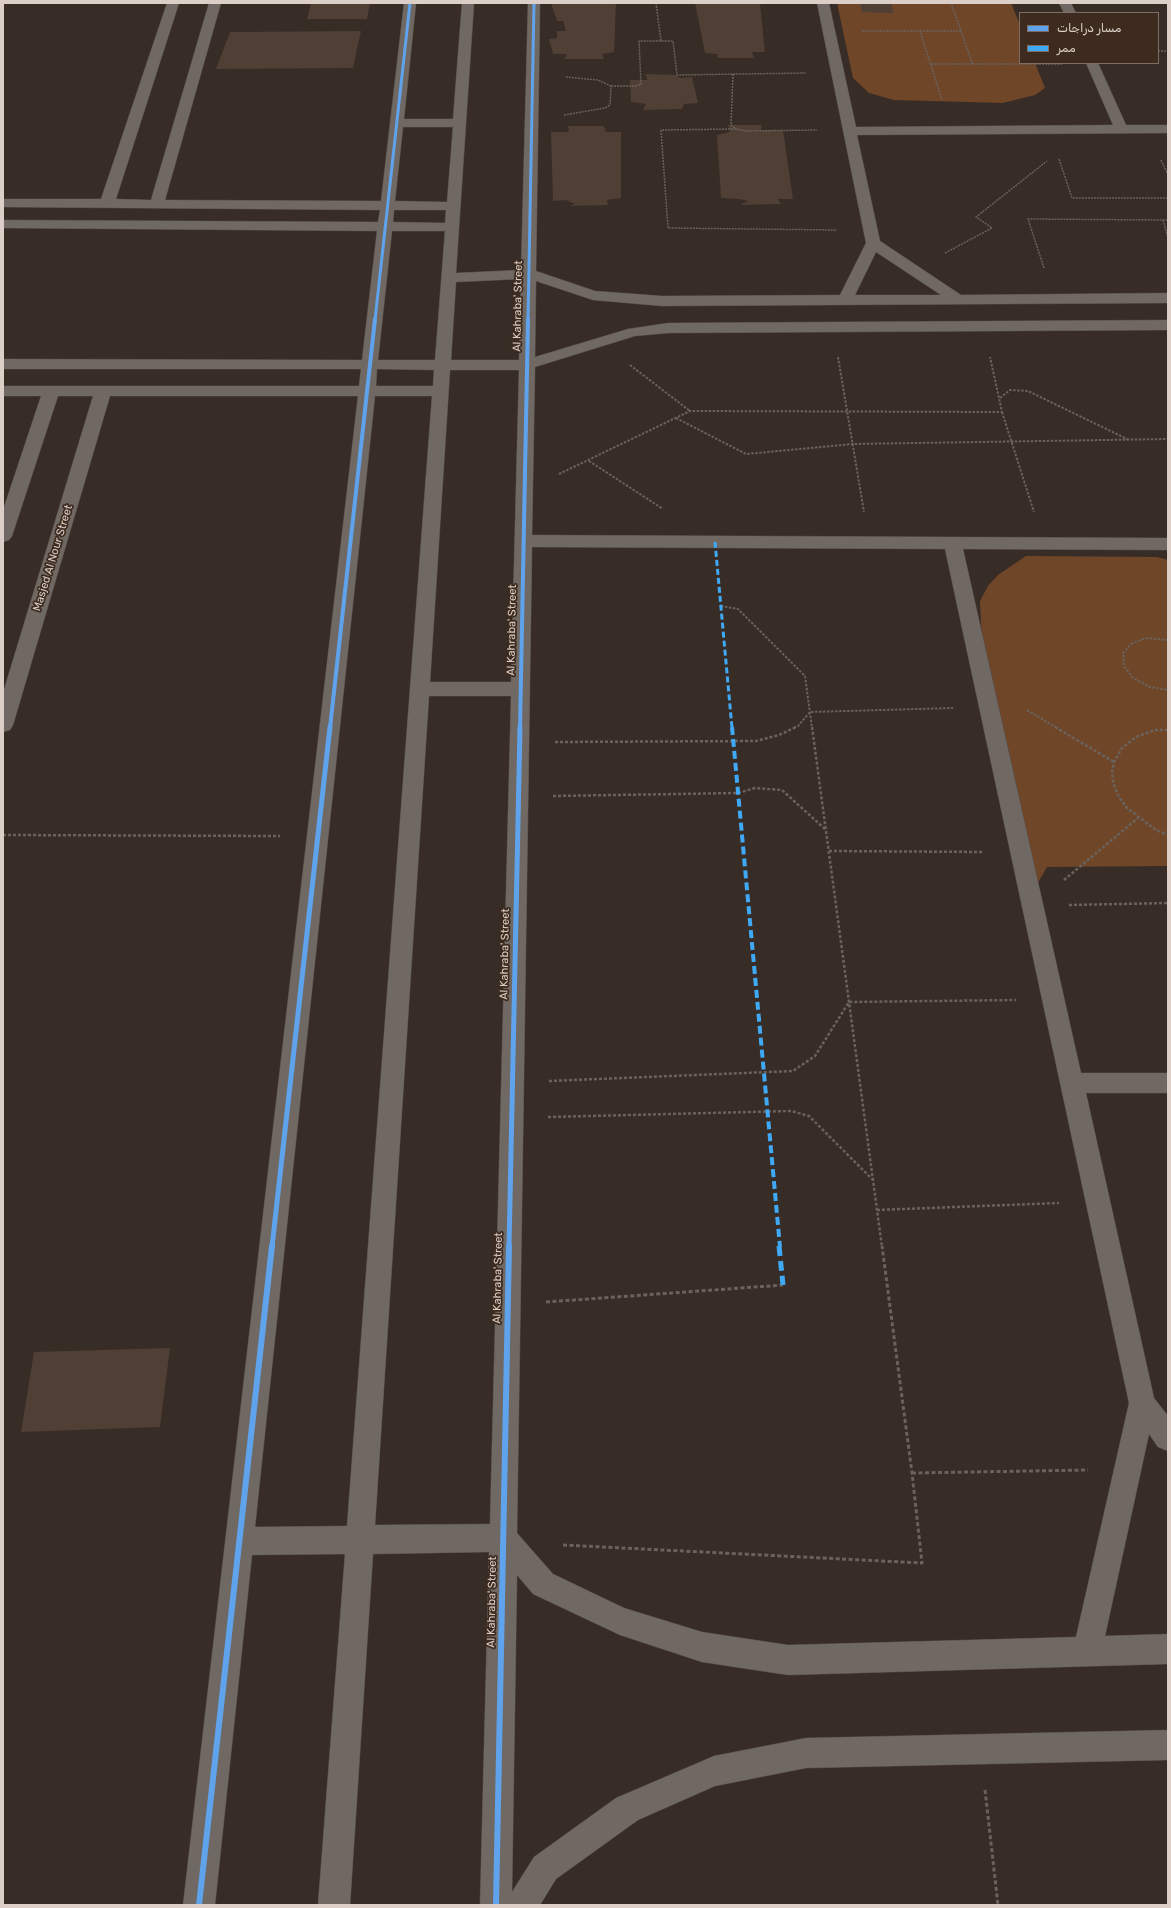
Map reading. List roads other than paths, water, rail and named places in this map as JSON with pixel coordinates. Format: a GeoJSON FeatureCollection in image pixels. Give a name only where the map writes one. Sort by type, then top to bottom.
{"type":"FeatureCollection","features":[{"type":"Feature","properties":{"kind":"street"},"geometry":{"type":"LineString","coordinates":[[107,204],[173,3]]}},
{"type":"Feature","properties":{"kind":"street"},"geometry":{"type":"LineString","coordinates":[[157,204],[215,3]]}},
{"type":"Feature","properties":{"kind":"street"},"geometry":{"type":"LineString","coordinates":[[199,1905],[410,3]]}},
{"type":"Feature","properties":{"kind":"street"},"geometry":{"type":"LineString","coordinates":[[334,1905],[468,3]]}},
{"type":"Feature","properties":{"kind":"street","name":"Al Kahraba' Street"},"geometry":{"type":"LineString","coordinates":[[496,1905],[506,1540],[508,1304],[534,3]]}},
{"type":"Feature","properties":{"kind":"street"},"geometry":{"type":"LineString","coordinates":[[823,3],[872,237],[845,300]]}},
{"type":"Feature","properties":{"kind":"street"},"geometry":{"type":"LineString","coordinates":[[1065,3],[1070,12]]}},
{"type":"Feature","properties":{"kind":"street"},"geometry":{"type":"LineString","coordinates":[[1092,64],[1121,129]]}},
{"type":"Feature","properties":{"kind":"street"},"geometry":{"type":"LineString","coordinates":[[397,123],[459,122]]}},
{"type":"Feature","properties":{"kind":"street"},"geometry":{"type":"LineString","coordinates":[[850,130],[1168,129]]}},
{"type":"Feature","properties":{"kind":"street"},"geometry":{"type":"LineString","coordinates":[[3,216],[6,203],[157,204],[386,216],[453,216]]}},
{"type":"Feature","properties":{"kind":"street"},"geometry":{"type":"LineString","coordinates":[[3,224],[453,216]]}},
{"type":"Feature","properties":{"kind":"street"},"geometry":{"type":"LineString","coordinates":[[872,237],[913,269],[957,299]]}},
{"type":"Feature","properties":{"kind":"street"},"geometry":{"type":"LineString","coordinates":[[448,278],[529,274],[593,295],[627,300],[1168,298]]}},
{"type":"Feature","properties":{"kind":"street"},"geometry":{"type":"LineString","coordinates":[[3,364],[526,365],[633,332],[668,328],[983,326],[1164,327]]}},
{"type":"Feature","properties":{"kind":"street"},"geometry":{"type":"LineString","coordinates":[[3,391],[440,391]]}},
{"type":"Feature","properties":{"kind":"street"},"geometry":{"type":"LineString","coordinates":[[3,536],[51,391]]}},
{"type":"Feature","properties":{"kind":"street","name":"Masjed Al Nour Street"},"geometry":{"type":"LineString","coordinates":[[3,725],[103,391]]}},
{"type":"Feature","properties":{"kind":"street"},"geometry":{"type":"LineString","coordinates":[[523,541],[1168,544]]}},
{"type":"Feature","properties":{"kind":"street"},"geometry":{"type":"LineString","coordinates":[[953,543],[1142,1403],[1168,1438]]}},
{"type":"Feature","properties":{"kind":"street"},"geometry":{"type":"LineString","coordinates":[[419,689],[521,688]]}},
{"type":"Feature","properties":{"kind":"street"},"geometry":{"type":"LineString","coordinates":[[1072,1083],[1168,1083]]}},
{"type":"Feature","properties":{"kind":"street"},"geometry":{"type":"LineString","coordinates":[[1087,1651],[1142,1403]]}},
{"type":"Feature","properties":{"kind":"street"},"geometry":{"type":"LineString","coordinates":[[240,1541],[506,1540],[543,1584],[620,1621],[702,1647],[788,1660],[1168,1649]]}},
{"type":"Feature","properties":{"kind":"street"},"geometry":{"type":"LineString","coordinates":[[522,1905],[545,1868],[627,1809],[714,1771],[806,1753],[1168,1746]]}}]}
